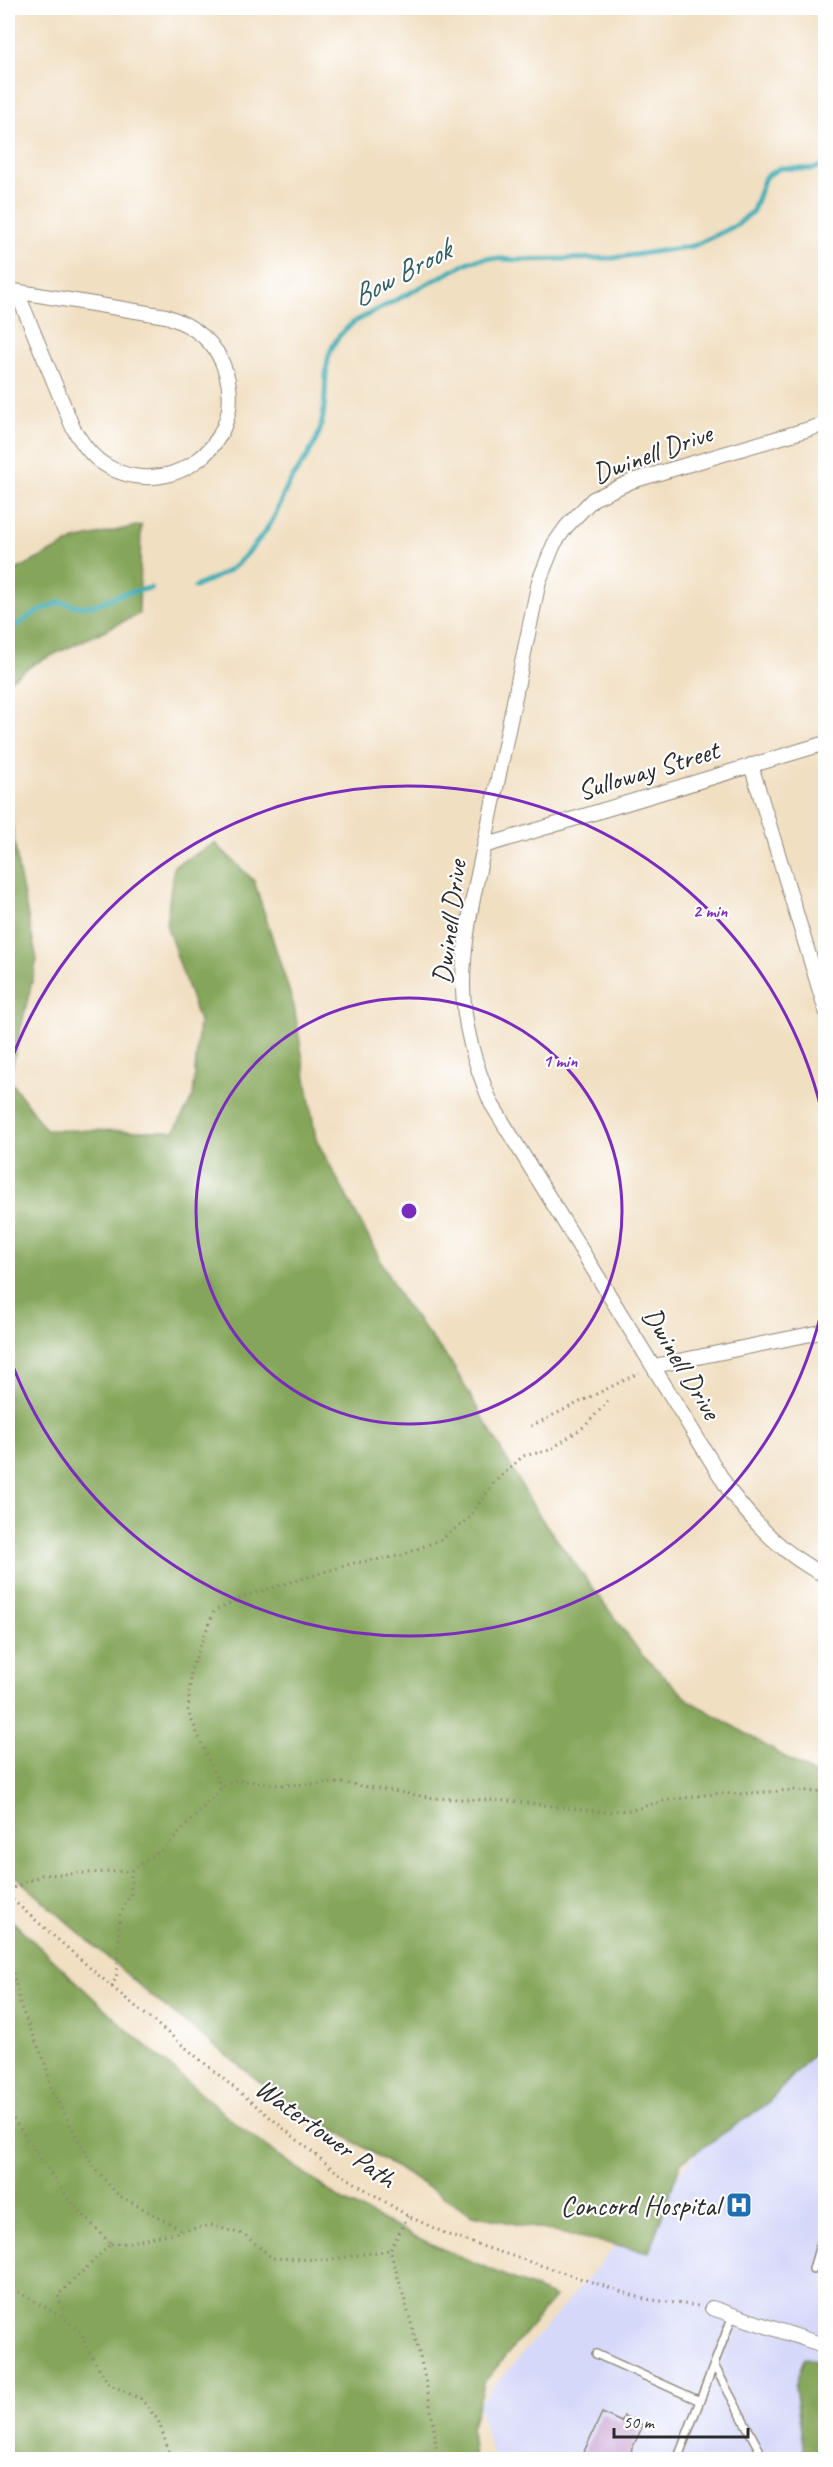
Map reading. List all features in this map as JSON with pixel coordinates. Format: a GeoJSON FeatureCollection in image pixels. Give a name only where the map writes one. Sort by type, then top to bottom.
{"type":"FeatureCollection","features":[{"type":"Feature","properties":{"kind":"street"},"geometry":{"type":"LineString","coordinates":[[12,291],[166,316],[184,322],[201,333],[214,347],[224,364],[229,383],[228,412],[218,439],[190,466],[172,474],[152,478],[133,476],[113,470],[97,459],[83,445],[73,428],[12,291]]}},
{"type":"Feature","properties":{"kind":"street","name":"Dwinell Drive"},"geometry":{"type":"LineString","coordinates":[[825,424],[632,481],[593,499],[566,527],[554,544],[539,581],[484,846],[466,943],[463,984],[466,1025],[475,1065],[491,1103],[729,1490],[754,1523],[785,1551],[825,1575]]}},
{"type":"Feature","properties":{"kind":"street","name":"Sulloway Street"},"geometry":{"type":"LineString","coordinates":[[484,846],[825,743]]}},
{"type":"Feature","properties":{"kind":"street"},"geometry":{"type":"LineString","coordinates":[[751,765],[825,1011]]}},
{"type":"Feature","properties":{"kind":"street"},"geometry":{"type":"LineString","coordinates":[[654,1366],[825,1331]]}},
{"type":"Feature","properties":{"kind":"street"},"geometry":{"type":"LineString","coordinates":[[712,2308],[825,2346]]}},
{"type":"Feature","properties":{"kind":"lane"},"geometry":{"type":"LineString","coordinates":[[813,2269],[825,2224]]}},
{"type":"Feature","properties":{"kind":"lane"},"geometry":{"type":"LineString","coordinates":[[677,2460],[733,2315]]}},
{"type":"Feature","properties":{"kind":"lane"},"geometry":{"type":"LineString","coordinates":[[596,2354],[700,2401]]}},
{"type":"Feature","properties":{"kind":"lane"},"geometry":{"type":"LineString","coordinates":[[714,2365],[761,2453],[762,2460]]}},
{"type":"Feature","properties":{"kind":"path"},"geometry":{"type":"LineString","coordinates":[[531,1426],[654,1366]]}},
{"type":"Feature","properties":{"kind":"path"},"geometry":{"type":"LineString","coordinates":[[221,1788],[188,1712],[191,1670],[214,1611],[248,1595],[354,1563],[400,1556],[442,1539],[469,1518],[493,1484],[523,1456],[550,1450],[585,1426],[611,1398]]}},
{"type":"Feature","properties":{"kind":"path"},"geometry":{"type":"LineString","coordinates":[[8,1890],[42,1875],[131,1871],[150,1860],[167,1846],[221,1788],[237,1780],[278,1785],[344,1783],[434,1797],[512,1802],[602,1812],[633,1810],[662,1801],[720,1793],[740,1794],[793,1790],[825,1792]]}},
{"type":"Feature","properties":{"kind":"path"},"geometry":{"type":"LineString","coordinates":[[112,1987],[117,1974],[120,1915],[131,1894],[131,1871]]}},
{"type":"Feature","properties":{"kind":"path","name":"Watertower Path"},"geometry":{"type":"LineString","coordinates":[[8,1896],[112,1987],[334,2170],[408,2216],[451,2236],[644,2300],[712,2308]]}},
{"type":"Feature","properties":{"kind":"path"},"geometry":{"type":"LineString","coordinates":[[8,1962],[12,1969],[22,2010],[44,2060],[53,2093],[93,2166],[118,2195],[182,2230]]}},
{"type":"Feature","properties":{"kind":"path"},"geometry":{"type":"LineString","coordinates":[[8,2102],[10,2114],[70,2200],[111,2244]]}},
{"type":"Feature","properties":{"kind":"path"},"geometry":{"type":"LineString","coordinates":[[408,2216],[390,2250],[422,2360],[434,2422],[437,2460]]}},
{"type":"Feature","properties":{"kind":"path"},"geometry":{"type":"LineString","coordinates":[[64,2318],[58,2295],[72,2279],[89,2267],[111,2244],[126,2244],[211,2225],[244,2235],[272,2258],[327,2260],[390,2250]]}},
{"type":"Feature","properties":{"kind":"path"},"geometry":{"type":"LineString","coordinates":[[8,2257],[13,2276],[8,2286],[64,2318],[81,2332],[87,2349],[109,2384],[141,2399],[158,2420],[172,2460]]}},
{"type":"Feature","properties":{"kind":"shaded area","name":"Concord Hospital"},"geometry":{"type":"Polygon","coordinates":[[[825,2004],[825,2459],[494,2459],[478,2405],[825,2004]]]}},
{"type":"Feature","properties":{"kind":"green space"},"geometry":{"type":"Polygon","coordinates":[[[141,525],[139,614],[34,664],[8,681],[8,574],[75,540],[141,525]]]}},
{"type":"Feature","properties":{"kind":"green space"},"geometry":{"type":"Polygon","coordinates":[[[8,798],[19,873],[37,960],[9,1079],[46,1130],[174,1131],[193,1097],[199,1021],[166,924],[174,866],[215,843],[254,881],[294,1006],[316,1139],[403,1302],[452,1364],[538,1514],[642,1655],[689,1700],[817,1776],[825,1777],[825,2041],[767,2104],[681,2162],[649,2252],[473,2215],[270,2090],[149,1994],[8,1870],[8,798]]]}},
{"type":"Feature","properties":{"kind":"green space"},"geometry":{"type":"Polygon","coordinates":[[[8,1917],[123,2026],[241,2128],[343,2201],[431,2244],[555,2297],[485,2381],[471,2429],[474,2459],[8,2459],[8,1917]]]}},
{"type":"Feature","properties":{"kind":"green space"},"geometry":{"type":"Polygon","coordinates":[[[804,2357],[825,2365],[825,2459],[805,2459],[795,2387],[804,2357]]]}},
{"type":"Feature","properties":{"kind":"building"},"geometry":{"type":"Polygon","coordinates":[[[602,2413],[621,2422],[624,2416],[643,2425],[627,2460],[580,2460],[602,2413]]]}},
{"type":"Feature","properties":{"kind":"waterway","name":"Bow Brook"},"geometry":{"type":"LineString","coordinates":[[195,587],[232,569],[270,524],[287,487],[319,434],[324,411],[328,357],[341,333],[354,322],[471,261],[487,258],[517,260],[614,258],[693,246],[737,225],[753,211],[765,177],[780,168],[813,169],[826,164]]}},
{"type":"Feature","properties":{"kind":"waterway","name":"Bow Brook"},"geometry":{"type":"LineString","coordinates":[[8,631],[35,613],[60,602],[81,607],[95,605],[122,594],[151,588]]}},
{"type":"Feature","properties":{"kind":"place","name":"Concord Hospital"},"geometry":{"type":"Point","coordinates":[739,2205]}}]}
